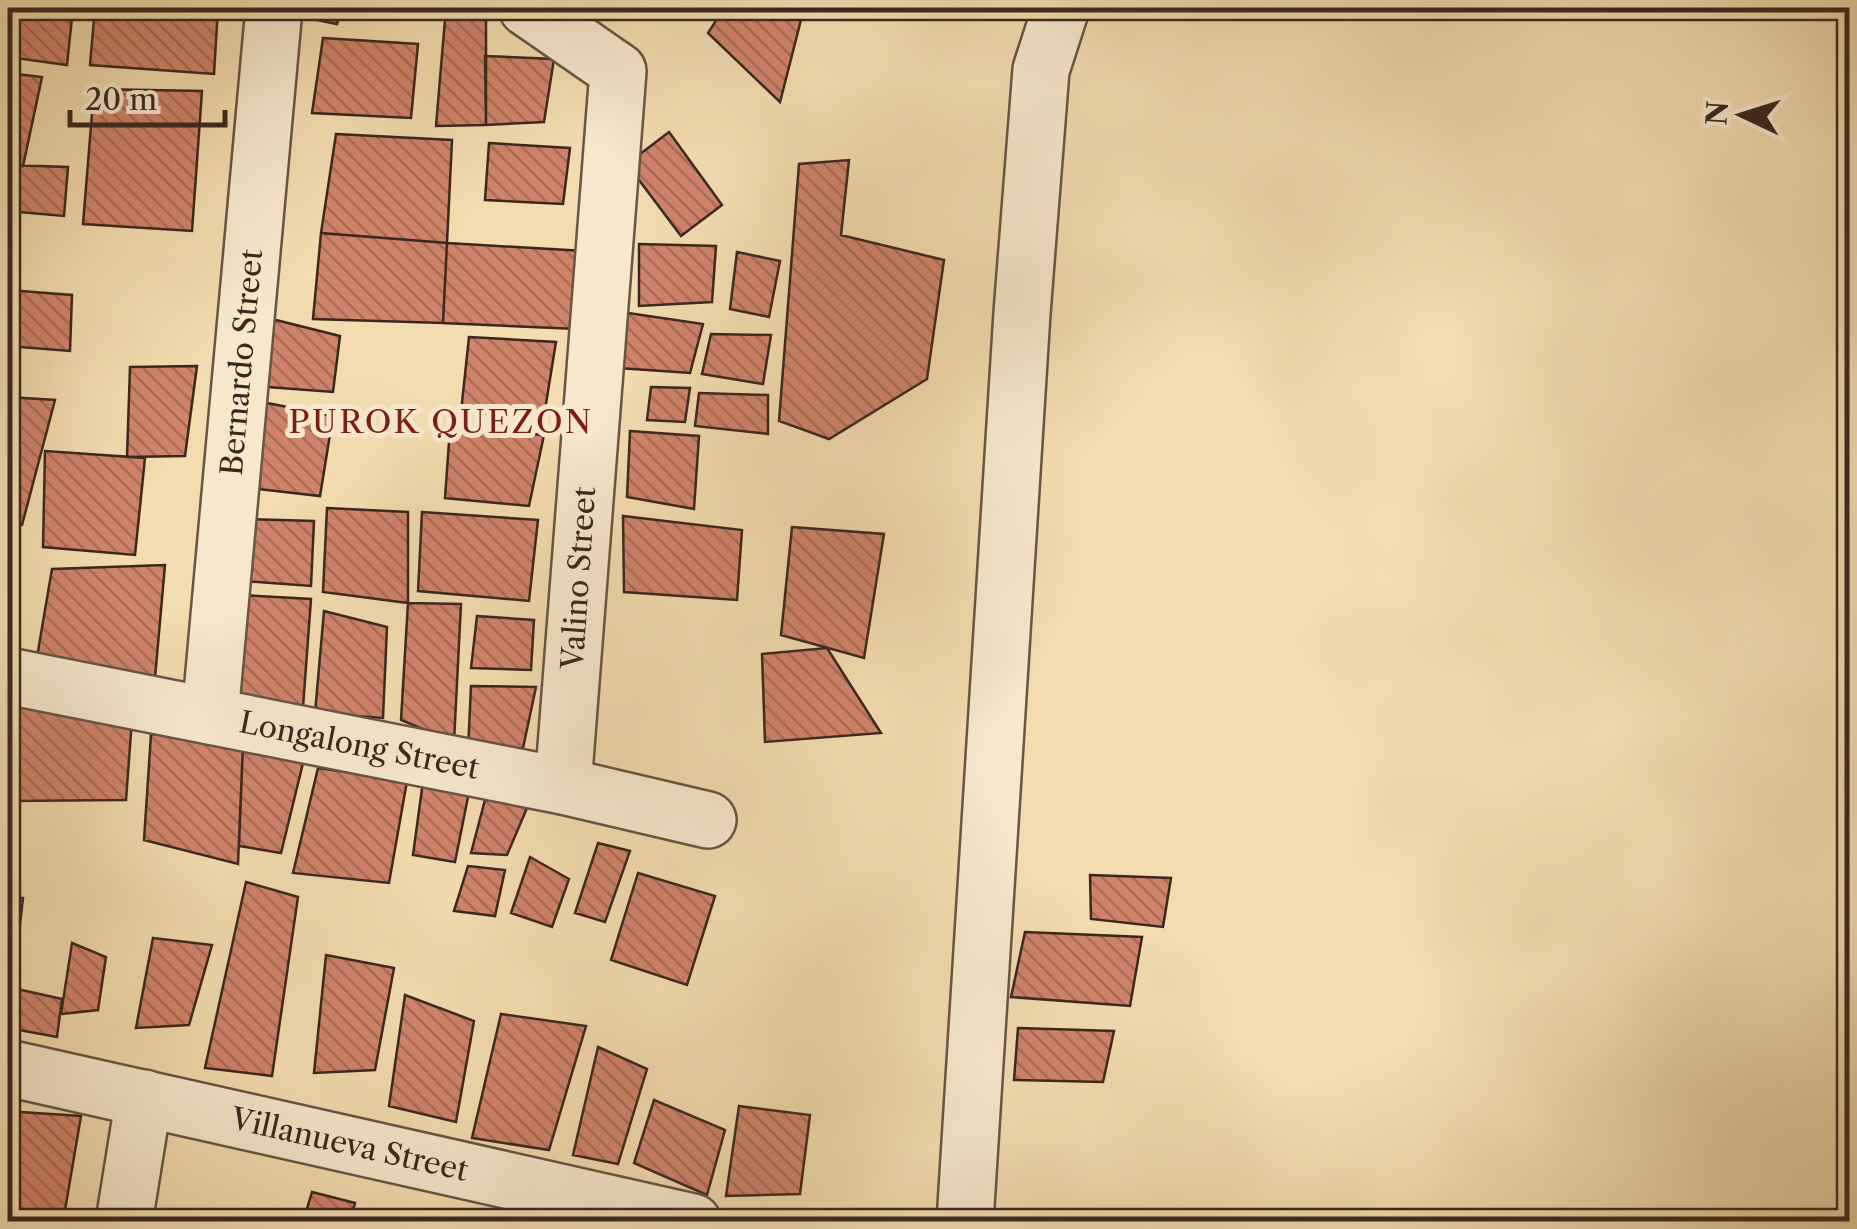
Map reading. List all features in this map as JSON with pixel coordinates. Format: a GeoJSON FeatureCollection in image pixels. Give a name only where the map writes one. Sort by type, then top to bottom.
{"type":"FeatureCollection","features":[{"type":"Feature","properties":{"kind":"street","name":"Bernardo Street"},"geometry":{"type":"LineString","coordinates":[[210,716],[274,8]]}},
{"type":"Feature","properties":{"kind":"street","name":"Valino Street"},"geometry":{"type":"LineString","coordinates":[[526,8],[618,72],[562,786]]}},
{"type":"Feature","properties":{"kind":"street"},"geometry":{"type":"LineString","coordinates":[[965,1222],[1022,313],[1042,70],[1061,8]]}},
{"type":"Feature","properties":{"kind":"street","name":"Longalong Street"},"geometry":{"type":"LineString","coordinates":[[8,676],[562,786],[708,820]]}},
{"type":"Feature","properties":{"kind":"street","name":"Villanueva Street"},"geometry":{"type":"LineString","coordinates":[[8,1068],[693,1222]]}},
{"type":"Feature","properties":{"kind":"street"},"geometry":{"type":"LineString","coordinates":[[124,1222],[144,1098]]}},
{"type":"Feature","properties":{"kind":"building"},"geometry":{"type":"Polygon","coordinates":[[[8,8],[73,8],[67,65],[8,57],[8,8]]]}},
{"type":"Feature","properties":{"kind":"building"},"geometry":{"type":"Polygon","coordinates":[[[95,8],[218,8],[214,74],[90,65],[95,8]]]}},
{"type":"Feature","properties":{"kind":"building"},"geometry":{"type":"Polygon","coordinates":[[[293,8],[342,8],[337,24],[292,15],[293,8]]]}},
{"type":"Feature","properties":{"kind":"building"},"geometry":{"type":"Polygon","coordinates":[[[446,8],[486,8],[486,125],[436,126],[446,8]]]}},
{"type":"Feature","properties":{"kind":"building"},"geometry":{"type":"Polygon","coordinates":[[[724,8],[804,8],[780,102],[708,33],[724,8]]]}},
{"type":"Feature","properties":{"kind":"building"},"geometry":{"type":"Polygon","coordinates":[[[323,38],[418,44],[411,118],[312,113],[323,38]]]}},
{"type":"Feature","properties":{"kind":"building"},"geometry":{"type":"Polygon","coordinates":[[[485,56],[554,59],[544,122],[486,125],[485,56]]]}},
{"type":"Feature","properties":{"kind":"building"},"geometry":{"type":"Polygon","coordinates":[[[8,73],[42,77],[23,166],[8,164],[8,73]]]}},
{"type":"Feature","properties":{"kind":"building"},"geometry":{"type":"Polygon","coordinates":[[[94,89],[202,91],[192,231],[83,224],[94,89]]]}},
{"type":"Feature","properties":{"kind":"building"},"geometry":{"type":"Polygon","coordinates":[[[669,132],[722,205],[681,236],[627,164],[669,132]]]}},
{"type":"Feature","properties":{"kind":"building"},"geometry":{"type":"Polygon","coordinates":[[[336,134],[452,140],[447,243],[321,233],[336,134]]]}},
{"type":"Feature","properties":{"kind":"building"},"geometry":{"type":"Polygon","coordinates":[[[489,143],[570,148],[563,204],[485,200],[489,143]]]}},
{"type":"Feature","properties":{"kind":"building"},"geometry":{"type":"Polygon","coordinates":[[[849,160],[841,235],[944,260],[927,379],[829,439],[779,421],[799,164],[849,160]]]}},
{"type":"Feature","properties":{"kind":"building"},"geometry":{"type":"Polygon","coordinates":[[[8,165],[68,167],[64,216],[8,211],[8,165]]]}},
{"type":"Feature","properties":{"kind":"building"},"geometry":{"type":"Polygon","coordinates":[[[321,233],[447,243],[443,323],[313,319],[321,233]]]}},
{"type":"Feature","properties":{"kind":"building"},"geometry":{"type":"Polygon","coordinates":[[[447,243],[584,251],[577,329],[443,323],[447,243]]]}},
{"type":"Feature","properties":{"kind":"building"},"geometry":{"type":"Polygon","coordinates":[[[639,244],[716,246],[712,302],[639,306],[639,244]]]}},
{"type":"Feature","properties":{"kind":"building"},"geometry":{"type":"Polygon","coordinates":[[[737,252],[780,261],[769,317],[730,309],[737,252]]]}},
{"type":"Feature","properties":{"kind":"building"},"geometry":{"type":"Polygon","coordinates":[[[8,290],[72,295],[70,351],[8,346],[8,290]]]}},
{"type":"Feature","properties":{"kind":"building"},"geometry":{"type":"Polygon","coordinates":[[[628,313],[703,324],[690,373],[619,368],[628,313]]]}},
{"type":"Feature","properties":{"kind":"building"},"geometry":{"type":"Polygon","coordinates":[[[272,319],[340,336],[333,392],[268,387],[272,319]]]}},
{"type":"Feature","properties":{"kind":"building"},"geometry":{"type":"Polygon","coordinates":[[[711,334],[771,335],[763,384],[702,374],[711,334]]]}},
{"type":"Feature","properties":{"kind":"building"},"geometry":{"type":"Polygon","coordinates":[[[469,337],[556,342],[544,416],[461,412],[469,337]]]}},
{"type":"Feature","properties":{"kind":"building"},"geometry":{"type":"Polygon","coordinates":[[[197,366],[185,456],[127,457],[130,367],[197,366]]]}},
{"type":"Feature","properties":{"kind":"building"},"geometry":{"type":"Polygon","coordinates":[[[651,387],[690,388],[685,422],[647,420],[651,387]]]}},
{"type":"Feature","properties":{"kind":"building"},"geometry":{"type":"Polygon","coordinates":[[[699,393],[768,395],[768,434],[695,426],[699,393]]]}},
{"type":"Feature","properties":{"kind":"building"},"geometry":{"type":"Polygon","coordinates":[[[8,397],[55,400],[22,525],[8,525],[8,397]]]}},
{"type":"Feature","properties":{"kind":"building"},"geometry":{"type":"Polygon","coordinates":[[[257,401],[333,416],[320,496],[249,488],[257,401]]]}},
{"type":"Feature","properties":{"kind":"building"},"geometry":{"type":"Polygon","coordinates":[[[450,428],[544,435],[529,506],[445,498],[450,428]]]}},
{"type":"Feature","properties":{"kind":"building"},"geometry":{"type":"Polygon","coordinates":[[[630,431],[699,436],[694,509],[627,497],[630,431]]]}},
{"type":"Feature","properties":{"kind":"building"},"geometry":{"type":"Polygon","coordinates":[[[45,451],[145,458],[135,555],[43,547],[45,451]]]}},
{"type":"Feature","properties":{"kind":"building"},"geometry":{"type":"Polygon","coordinates":[[[327,508],[408,512],[408,603],[323,592],[327,508]]]}},
{"type":"Feature","properties":{"kind":"building"},"geometry":{"type":"Polygon","coordinates":[[[422,512],[538,520],[529,601],[418,591],[422,512]]]}},
{"type":"Feature","properties":{"kind":"building"},"geometry":{"type":"Polygon","coordinates":[[[623,516],[742,530],[737,600],[624,592],[623,516]]]}},
{"type":"Feature","properties":{"kind":"building"},"geometry":{"type":"Polygon","coordinates":[[[247,519],[314,521],[311,586],[243,581],[247,519]]]}},
{"type":"Feature","properties":{"kind":"building"},"geometry":{"type":"Polygon","coordinates":[[[792,527],[884,534],[864,658],[781,635],[792,527]]]}},
{"type":"Feature","properties":{"kind":"building"},"geometry":{"type":"Polygon","coordinates":[[[165,565],[155,678],[37,657],[52,569],[165,565]]]}},
{"type":"Feature","properties":{"kind":"building"},"geometry":{"type":"Polygon","coordinates":[[[242,595],[311,599],[303,707],[225,698],[242,595]]]}},
{"type":"Feature","properties":{"kind":"building"},"geometry":{"type":"Polygon","coordinates":[[[408,603],[461,604],[454,742],[401,720],[408,603]]]}},
{"type":"Feature","properties":{"kind":"building"},"geometry":{"type":"Polygon","coordinates":[[[324,611],[387,627],[383,718],[315,713],[324,611]]]}},
{"type":"Feature","properties":{"kind":"building"},"geometry":{"type":"Polygon","coordinates":[[[477,616],[534,620],[531,670],[471,668],[477,616]]]}},
{"type":"Feature","properties":{"kind":"building"},"geometry":{"type":"Polygon","coordinates":[[[827,648],[881,733],[765,742],[762,654],[827,648]]]}},
{"type":"Feature","properties":{"kind":"building"},"geometry":{"type":"Polygon","coordinates":[[[471,686],[536,687],[523,748],[468,751],[471,686]]]}},
{"type":"Feature","properties":{"kind":"building"},"geometry":{"type":"Polygon","coordinates":[[[19,705],[132,719],[126,800],[10,801],[19,705]]]}},
{"type":"Feature","properties":{"kind":"building"},"geometry":{"type":"Polygon","coordinates":[[[151,734],[243,744],[238,864],[144,840],[151,734]]]}},
{"type":"Feature","properties":{"kind":"building"},"geometry":{"type":"Polygon","coordinates":[[[243,744],[303,763],[281,853],[239,846],[243,744]]]}},
{"type":"Feature","properties":{"kind":"building"},"geometry":{"type":"Polygon","coordinates":[[[318,768],[407,781],[389,883],[293,873],[318,768]]]}},
{"type":"Feature","properties":{"kind":"building"},"geometry":{"type":"Polygon","coordinates":[[[423,781],[469,792],[455,862],[413,855],[423,781]]]}},
{"type":"Feature","properties":{"kind":"building"},"geometry":{"type":"Polygon","coordinates":[[[486,796],[527,808],[507,855],[471,853],[486,796]]]}},
{"type":"Feature","properties":{"kind":"building"},"geometry":{"type":"Polygon","coordinates":[[[598,843],[630,851],[605,922],[575,913],[598,843]]]}},
{"type":"Feature","properties":{"kind":"building"},"geometry":{"type":"Polygon","coordinates":[[[530,857],[569,879],[552,927],[511,913],[530,857]]]}},
{"type":"Feature","properties":{"kind":"building"},"geometry":{"type":"Polygon","coordinates":[[[468,866],[505,870],[495,916],[454,911],[468,866]]]}},
{"type":"Feature","properties":{"kind":"building"},"geometry":{"type":"Polygon","coordinates":[[[638,873],[715,896],[687,985],[611,960],[638,873]]]}},
{"type":"Feature","properties":{"kind":"building"},"geometry":{"type":"Polygon","coordinates":[[[1090,875],[1171,878],[1163,927],[1091,919],[1090,875]]]}},
{"type":"Feature","properties":{"kind":"building"},"geometry":{"type":"Polygon","coordinates":[[[246,882],[298,897],[272,1076],[205,1068],[246,882]]]}},
{"type":"Feature","properties":{"kind":"building"},"geometry":{"type":"Polygon","coordinates":[[[8,896],[23,898],[14,977],[8,978],[8,896]]]}},
{"type":"Feature","properties":{"kind":"building"},"geometry":{"type":"Polygon","coordinates":[[[1025,932],[1142,937],[1130,1006],[1011,997],[1025,932]]]}},
{"type":"Feature","properties":{"kind":"building"},"geometry":{"type":"Polygon","coordinates":[[[153,938],[212,945],[189,1025],[136,1028],[153,938]]]}},
{"type":"Feature","properties":{"kind":"building"},"geometry":{"type":"Polygon","coordinates":[[[72,943],[106,957],[98,1010],[61,1014],[72,943]]]}},
{"type":"Feature","properties":{"kind":"building"},"geometry":{"type":"Polygon","coordinates":[[[326,955],[394,968],[375,1070],[314,1073],[326,955]]]}},
{"type":"Feature","properties":{"kind":"building"},"geometry":{"type":"Polygon","coordinates":[[[8,987],[62,999],[57,1037],[8,1028],[8,987]]]}},
{"type":"Feature","properties":{"kind":"building"},"geometry":{"type":"Polygon","coordinates":[[[405,995],[474,1021],[456,1122],[389,1106],[405,995]]]}},
{"type":"Feature","properties":{"kind":"building"},"geometry":{"type":"Polygon","coordinates":[[[501,1014],[586,1026],[549,1150],[472,1138],[501,1014]]]}},
{"type":"Feature","properties":{"kind":"building"},"geometry":{"type":"Polygon","coordinates":[[[1018,1028],[1114,1031],[1103,1082],[1014,1080],[1018,1028]]]}},
{"type":"Feature","properties":{"kind":"building"},"geometry":{"type":"Polygon","coordinates":[[[598,1047],[647,1069],[618,1164],[573,1155],[598,1047]]]}},
{"type":"Feature","properties":{"kind":"building"},"geometry":{"type":"Polygon","coordinates":[[[654,1100],[725,1130],[707,1195],[634,1163],[654,1100]]]}},
{"type":"Feature","properties":{"kind":"building"},"geometry":{"type":"Polygon","coordinates":[[[739,1106],[810,1115],[800,1194],[726,1196],[739,1106]]]}},
{"type":"Feature","properties":{"kind":"building"},"geometry":{"type":"Polygon","coordinates":[[[20,1112],[81,1116],[63,1222],[8,1222],[20,1112]]]}},
{"type":"Feature","properties":{"kind":"building"},"geometry":{"type":"Polygon","coordinates":[[[312,1192],[355,1203],[350,1222],[303,1222],[312,1192]]]}},
{"type":"Feature","properties":{"kind":"district","name":"PUROK QUEZON"},"geometry":{"type":"Point","coordinates":[441,422]}}]}
